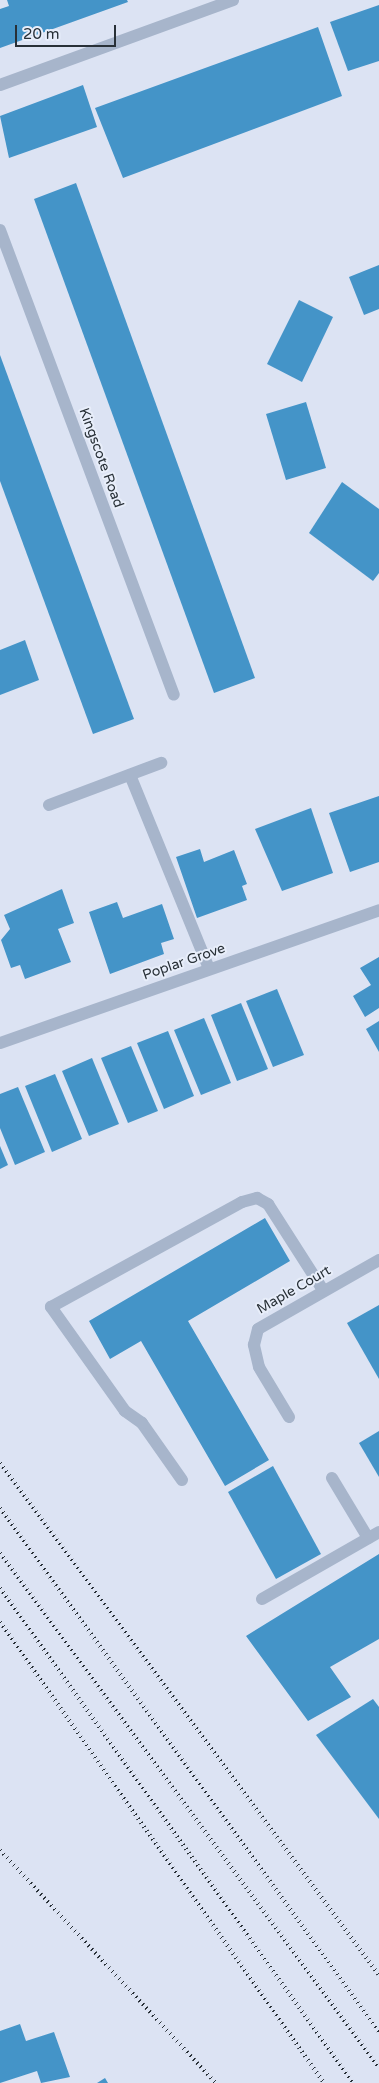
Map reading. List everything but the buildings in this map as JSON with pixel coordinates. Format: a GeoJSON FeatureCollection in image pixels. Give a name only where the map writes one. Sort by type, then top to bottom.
{"type":"FeatureCollection","features":[{"type":"Feature","properties":{"kind":"street"},"geometry":{"type":"LineString","coordinates":[[0,85],[233,0]]}},
{"type":"Feature","properties":{"kind":"street","name":"Kingscote Road"},"geometry":{"type":"LineString","coordinates":[[0,230],[174,696]]}},
{"type":"Feature","properties":{"kind":"street"},"geometry":{"type":"LineString","coordinates":[[49,805],[161,763]]}},
{"type":"Feature","properties":{"kind":"street"},"geometry":{"type":"LineString","coordinates":[[130,775],[209,968]]}},
{"type":"Feature","properties":{"kind":"street","name":"Poplar Grove"},"geometry":{"type":"LineString","coordinates":[[0,1043],[209,968],[379,910]]}},
{"type":"Feature","properties":{"kind":"street"},"geometry":{"type":"LineString","coordinates":[[182,1480],[142,1423],[125,1411],[51,1306],[242,1202],[258,1198],[268,1204],[323,1290]]}},
{"type":"Feature","properties":{"kind":"street","name":"Maple Court"},"geometry":{"type":"LineString","coordinates":[[288,1417],[260,1367],[254,1345],[258,1329],[323,1290],[379,1260]]}},
{"type":"Feature","properties":{"kind":"street"},"geometry":{"type":"LineString","coordinates":[[262,1599],[373,1535],[332,1478]]}},
{"type":"Feature","properties":{"kind":"railway"},"geometry":{"type":"LineString","coordinates":[[0,1463],[379,1975]]}},
{"type":"Feature","properties":{"kind":"railway"},"geometry":{"type":"LineString","coordinates":[[0,1508],[379,2032]]}},
{"type":"Feature","properties":{"kind":"railway"},"geometry":{"type":"LineString","coordinates":[[0,1553],[379,2068]]}},
{"type":"Feature","properties":{"kind":"railway"},"geometry":{"type":"LineString","coordinates":[[0,1588],[353,2083]]}},
{"type":"Feature","properties":{"kind":"railway"},"geometry":{"type":"LineString","coordinates":[[0,1622],[324,2083]]}},
{"type":"Feature","properties":{"kind":"railway"},"geometry":{"type":"LineString","coordinates":[[0,1850],[216,2083]]}}]}
